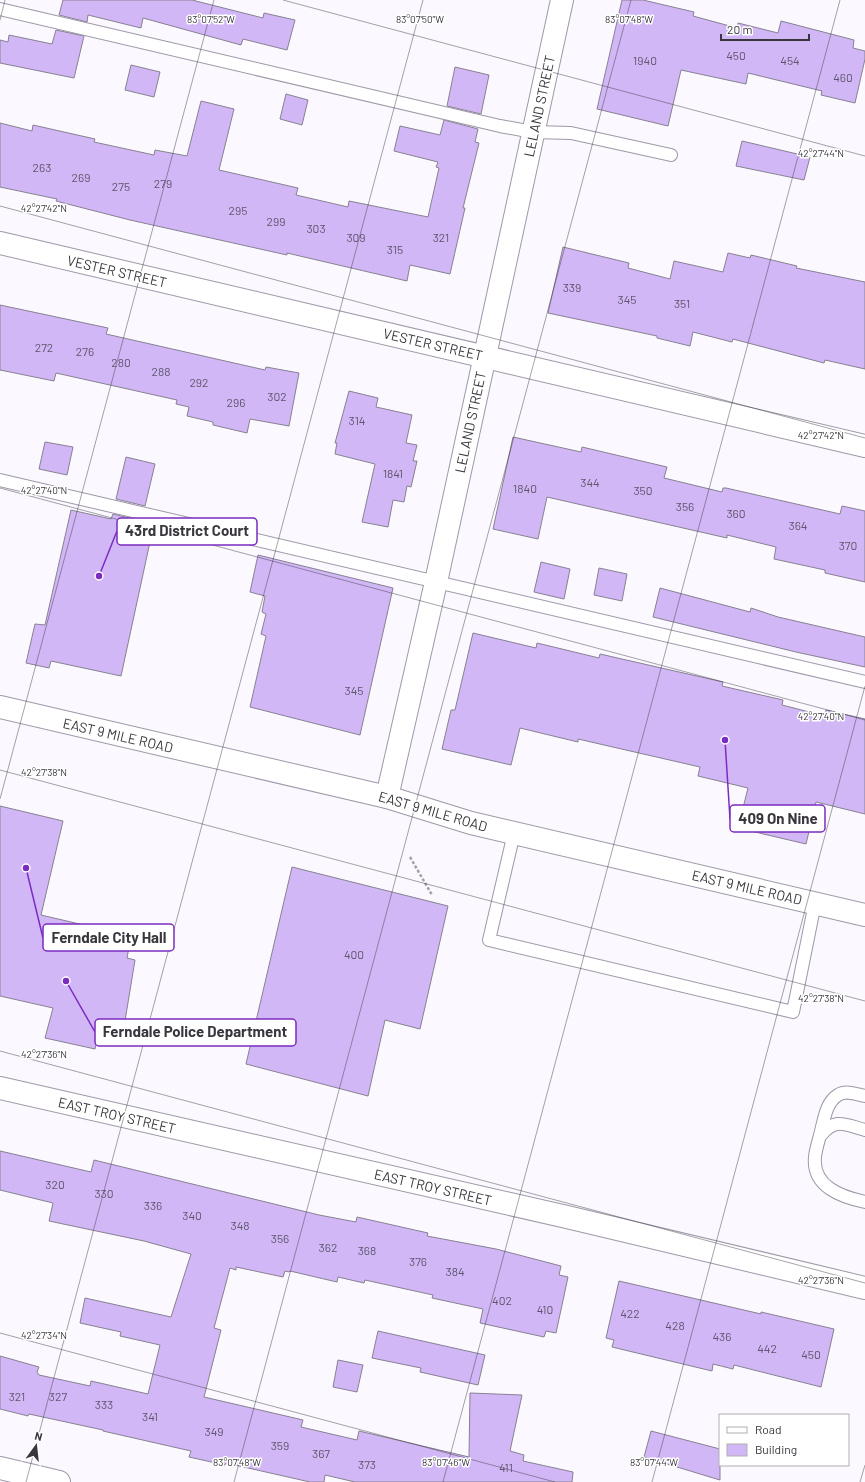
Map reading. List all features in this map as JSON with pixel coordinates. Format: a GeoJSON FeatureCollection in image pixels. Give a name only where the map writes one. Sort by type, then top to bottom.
{"type":"FeatureCollection","features":[{"type":"Feature","properties":{"kind":"street","name":"LELAND STREET"},"geometry":{"type":"LineString","coordinates":[[387,797],[436,582],[562,0]]}},
{"type":"Feature","properties":{"kind":"street","name":"VESTER STREET"},"geometry":{"type":"LineString","coordinates":[[0,243],[865,446]]}},
{"type":"Feature","properties":{"kind":"street","name":"EAST 9 MILE ROAD"},"geometry":{"type":"LineString","coordinates":[[0,707],[387,797],[472,823],[865,915]]}},
{"type":"Feature","properties":{"kind":"street","name":"EAST TROY STREET"},"geometry":{"type":"LineString","coordinates":[[0,1088],[567,1217],[865,1288]]}},
{"type":"Feature","properties":{"kind":"street"},"geometry":{"type":"LineString","coordinates":[[0,1468],[59,1482]]}},
{"type":"Feature","properties":{"kind":"lane"},"geometry":{"type":"LineString","coordinates":[[0,9],[533,132],[571,133],[671,155]]}},
{"type":"Feature","properties":{"kind":"lane"},"geometry":{"type":"LineString","coordinates":[[0,480],[865,682]]}},
{"type":"Feature","properties":{"kind":"lane"},"geometry":{"type":"LineString","coordinates":[[514,833],[488,940],[793,1012],[815,903]]}},
{"type":"Feature","properties":{"kind":"lane"},"geometry":{"type":"LineString","coordinates":[[865,1096],[850,1092],[840,1094],[831,1100],[821,1135],[816,1164],[816,1171],[824,1184],[836,1193],[865,1202]]}},
{"type":"Feature","properties":{"kind":"lane"},"geometry":{"type":"LineString","coordinates":[[821,1135],[827,1127],[840,1123],[865,1130]]}},
{"type":"Feature","properties":{"kind":"path"},"geometry":{"type":"LineString","coordinates":[[410,857],[432,895]]}},
{"type":"Feature","properties":{"kind":"building"},"geometry":{"type":"Polygon","coordinates":[[[63,0],[192,0],[263,18],[264,13],[295,20],[287,50],[243,39],[241,45],[143,18],[141,28],[88,15],[87,22],[59,15],[63,0]]]}},
{"type":"Feature","properties":{"kind":"building"},"geometry":{"type":"Polygon","coordinates":[[[622,0],[643,0],[694,12],[693,16],[737,28],[738,23],[778,33],[781,21],[854,40],[853,48],[865,51],[865,59],[855,103],[821,95],[822,91],[748,73],[746,84],[681,70],[668,126],[597,109],[622,0]]]}},
{"type":"Feature","properties":{"kind":"building"},"geometry":{"type":"Polygon","coordinates":[[[56,30],[84,36],[74,78],[0,63],[0,40],[8,42],[9,35],[52,44],[56,30]]]}},
{"type":"Feature","properties":{"kind":"building"},"geometry":{"type":"Polygon","coordinates":[[[131,65],[160,72],[154,97],[125,90],[131,65]]]}},
{"type":"Feature","properties":{"kind":"building"},"geometry":{"type":"Polygon","coordinates":[[[455,67],[489,75],[481,114],[447,106],[455,67]]]}},
{"type":"Feature","properties":{"kind":"building"},"geometry":{"type":"Polygon","coordinates":[[[286,94],[308,100],[302,125],[280,119],[286,94]]]}},
{"type":"Feature","properties":{"kind":"building"},"geometry":{"type":"Polygon","coordinates":[[[201,101],[234,109],[219,170],[298,188],[296,195],[348,207],[349,201],[428,217],[439,168],[436,167],[438,162],[394,151],[400,126],[440,135],[444,120],[478,129],[475,142],[479,143],[463,208],[465,208],[450,274],[410,265],[407,281],[287,253],[287,255],[130,220],[56,201],[57,199],[0,187],[0,123],[32,131],[33,125],[95,139],[94,142],[154,155],[155,150],[187,156],[201,101]]]}},
{"type":"Feature","properties":{"kind":"building"},"geometry":{"type":"Polygon","coordinates":[[[742,141],[810,157],[804,180],[736,166],[742,141]]]}},
{"type":"Feature","properties":{"kind":"building"},"geometry":{"type":"Polygon","coordinates":[[[563,247],[629,263],[628,268],[670,279],[674,261],[723,272],[728,253],[750,258],[751,255],[797,266],[796,268],[865,282],[865,369],[825,360],[824,363],[733,339],[732,342],[693,332],[690,346],[657,338],[657,336],[548,313],[563,247]]]}},
{"type":"Feature","properties":{"kind":"building"},"geometry":{"type":"Polygon","coordinates":[[[0,305],[108,328],[106,334],[265,370],[266,367],[299,373],[289,426],[250,419],[247,433],[213,425],[213,422],[187,416],[189,407],[176,404],[177,400],[56,373],[54,381],[0,370],[0,305]]]}},
{"type":"Feature","properties":{"kind":"building"},"geometry":{"type":"Polygon","coordinates":[[[349,391],[378,398],[376,407],[412,415],[406,443],[417,445],[413,461],[417,461],[411,487],[407,486],[404,502],[393,500],[388,527],[362,522],[375,464],[335,454],[337,443],[335,443],[349,391]]]}},
{"type":"Feature","properties":{"kind":"building"},"geometry":{"type":"Polygon","coordinates":[[[513,437],[581,452],[582,447],[667,467],[664,478],[722,492],[723,488],[726,488],[840,514],[842,506],[865,511],[865,582],[825,573],[825,570],[774,559],[776,547],[727,535],[727,538],[547,497],[538,539],[493,529],[513,437]]]}},
{"type":"Feature","properties":{"kind":"building"},"geometry":{"type":"Polygon","coordinates":[[[45,442],[73,447],[67,475],[39,469],[45,442]]]}},
{"type":"Feature","properties":{"kind":"building"},"geometry":{"type":"Polygon","coordinates":[[[126,457],[155,464],[145,506],[116,499],[126,457]]]}},
{"type":"Feature","properties":{"kind":"building"},"geometry":{"type":"Polygon","coordinates":[[[71,510],[111,519],[113,514],[142,521],[141,526],[153,528],[121,676],[51,661],[49,668],[26,663],[35,624],[45,625],[71,510]]]}},
{"type":"Feature","properties":{"kind":"building"},"geometry":{"type":"Polygon","coordinates":[[[258,555],[393,588],[360,735],[250,707],[266,636],[261,634],[266,614],[262,612],[265,596],[250,592],[258,555]]]}},
{"type":"Feature","properties":{"kind":"building"},"geometry":{"type":"Polygon","coordinates":[[[541,562],[570,569],[564,599],[534,592],[541,562]]]}},
{"type":"Feature","properties":{"kind":"building"},"geometry":{"type":"Polygon","coordinates":[[[599,568],[627,574],[622,601],[594,595],[599,568]]]}},
{"type":"Feature","properties":{"kind":"building"},"geometry":{"type":"Polygon","coordinates":[[[660,588],[750,612],[751,608],[778,617],[865,637],[865,667],[796,652],[653,617],[660,588]]]}},
{"type":"Feature","properties":{"kind":"building"},"geometry":{"type":"Polygon","coordinates":[[[473,633],[536,648],[537,643],[599,658],[600,654],[723,682],[722,686],[783,700],[782,705],[825,716],[826,710],[865,719],[865,814],[816,802],[806,844],[738,828],[748,788],[698,776],[700,767],[578,739],[578,742],[520,728],[511,765],[442,749],[451,710],[455,710],[473,633]]]}},
{"type":"Feature","properties":{"kind":"building"},"geometry":{"type":"Polygon","coordinates":[[[0,806],[63,821],[41,915],[131,936],[127,958],[135,960],[123,1033],[100,1027],[95,1049],[45,1038],[53,1008],[0,996],[0,806]]]}},
{"type":"Feature","properties":{"kind":"building"},"geometry":{"type":"Polygon","coordinates":[[[292,867],[448,906],[420,1029],[385,1020],[368,1096],[246,1064],[292,867]]]}},
{"type":"Feature","properties":{"kind":"building"},"geometry":{"type":"Polygon","coordinates":[[[0,1151],[91,1172],[94,1160],[319,1215],[356,1222],[357,1217],[428,1233],[427,1236],[496,1249],[561,1266],[559,1275],[568,1277],[556,1333],[546,1331],[544,1337],[480,1323],[483,1309],[432,1298],[433,1295],[365,1280],[364,1283],[338,1277],[337,1282],[290,1271],[285,1271],[283,1277],[236,1267],[236,1270],[230,1268],[214,1328],[221,1330],[204,1397],[303,1420],[301,1427],[357,1440],[359,1431],[469,1457],[470,1393],[522,1395],[510,1451],[524,1455],[523,1461],[573,1472],[572,1482],[355,1482],[325,1475],[324,1482],[310,1482],[226,1463],[225,1465],[189,1457],[191,1451],[103,1430],[29,1414],[28,1416],[0,1409],[0,1356],[39,1367],[37,1372],[39,1375],[90,1386],[91,1381],[148,1394],[160,1345],[120,1336],[121,1332],[80,1323],[85,1298],[171,1317],[191,1254],[144,1241],[49,1221],[53,1203],[0,1190],[0,1151]]]}},
{"type":"Feature","properties":{"kind":"building"},"geometry":{"type":"Polygon","coordinates":[[[619,1281],[761,1314],[761,1312],[834,1329],[821,1387],[734,1365],[733,1369],[713,1364],[712,1371],[612,1347],[614,1340],[606,1338],[619,1281]]]}},
{"type":"Feature","properties":{"kind":"building"},"geometry":{"type":"Polygon","coordinates":[[[378,1331],[485,1355],[478,1385],[420,1372],[421,1368],[372,1358],[378,1331]]]}},
{"type":"Feature","properties":{"kind":"building"},"geometry":{"type":"Polygon","coordinates":[[[338,1360],[363,1365],[357,1392],[333,1387],[338,1360]]]}},
{"type":"Feature","properties":{"kind":"building"},"geometry":{"type":"Polygon","coordinates":[[[651,1431],[719,1449],[720,1480],[644,1457],[651,1431]]]}},
{"type":"Feature","properties":{"kind":"place","name":"43rd District Court"},"geometry":{"type":"Point","coordinates":[99,576]}},
{"type":"Feature","properties":{"kind":"place","name":"409 On Nine"},"geometry":{"type":"Point","coordinates":[725,740]}},
{"type":"Feature","properties":{"kind":"place","name":"Ferndale City Hall"},"geometry":{"type":"Point","coordinates":[26,868]}},
{"type":"Feature","properties":{"kind":"place","name":"Ferndale Police Department"},"geometry":{"type":"Point","coordinates":[66,981]}}]}
